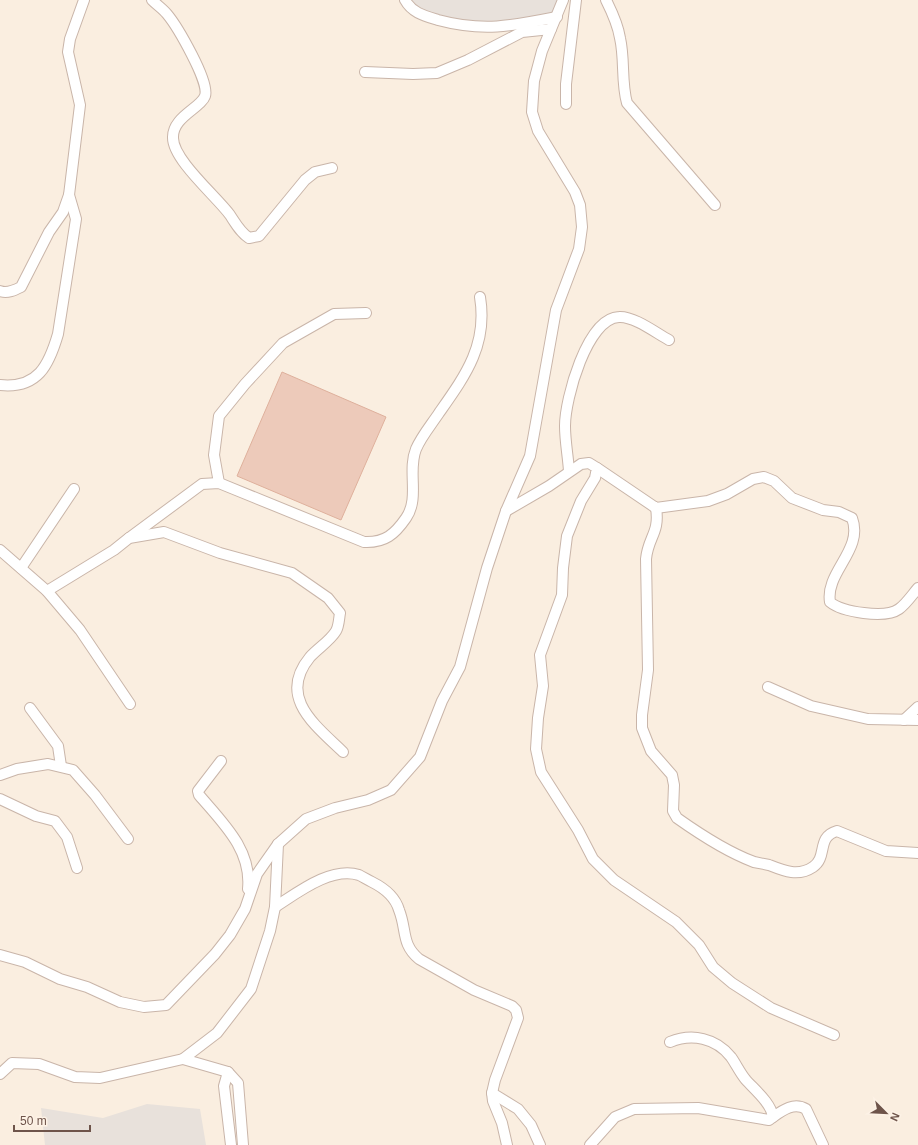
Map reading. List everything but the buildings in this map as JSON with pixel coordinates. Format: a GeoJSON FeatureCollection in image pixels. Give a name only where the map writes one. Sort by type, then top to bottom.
{"type":"FeatureCollection","features":[{"type":"Feature","properties":{"kind":"street"},"geometry":{"type":"LineString","coordinates":[[0,291],[14,291],[22,287],[49,232],[63,212],[69,195],[80,105],[68,52],[70,39],[84,0]]}},
{"type":"Feature","properties":{"kind":"street"},"geometry":{"type":"LineString","coordinates":[[152,0],[167,14],[182,35],[196,65],[205,90],[202,101],[186,113],[175,129],[172,138],[175,148],[184,162],[230,215],[243,234],[249,238],[259,236],[305,180],[315,172],[332,168]]}},
{"type":"Feature","properties":{"kind":"street"},"geometry":{"type":"LineString","coordinates":[[405,0],[409,7],[424,16],[463,26],[490,28],[557,17]]}},
{"type":"Feature","properties":{"kind":"street"},"geometry":{"type":"LineString","coordinates":[[0,954],[25,962],[60,979],[87,987],[120,1002],[144,1007],[166,1005],[215,954],[230,935],[245,909],[257,874],[278,844],[306,820],[334,808],[368,800],[391,790],[420,757],[442,701],[460,667],[471,621],[506,511],[530,456],[556,310],[578,248],[582,227],[580,205],[575,192],[538,132],[532,112],[534,81],[542,51],[563,0]]}},
{"type":"Feature","properties":{"kind":"street"},"geometry":{"type":"LineString","coordinates":[[566,104],[566,84],[576,0]]}},
{"type":"Feature","properties":{"kind":"street"},"geometry":{"type":"LineString","coordinates":[[606,0],[612,12],[620,38],[624,92],[627,103],[714,205]]}},
{"type":"Feature","properties":{"kind":"street"},"geometry":{"type":"LineString","coordinates":[[365,72],[413,74],[436,73],[468,60],[522,32],[550,30]]}},
{"type":"Feature","properties":{"kind":"street"},"geometry":{"type":"LineString","coordinates":[[0,385],[17,386],[31,380],[45,369],[53,352],[59,327],[76,218],[69,195]]}},
{"type":"Feature","properties":{"kind":"street"},"geometry":{"type":"LineString","coordinates":[[47,591],[114,550],[128,538],[202,484],[219,483],[364,542],[377,542],[392,534],[407,516],[413,495],[412,469],[416,450],[464,376],[478,348],[482,325],[480,297]]}},
{"type":"Feature","properties":{"kind":"street"},"geometry":{"type":"LineString","coordinates":[[219,483],[214,455],[219,416],[245,384],[283,343],[334,314],[366,313]]}},
{"type":"Feature","properties":{"kind":"street"},"geometry":{"type":"LineString","coordinates":[[569,471],[565,425],[570,392],[595,331],[607,322],[619,317],[630,319],[669,340]]}},
{"type":"Feature","properties":{"kind":"street"},"geometry":{"type":"LineString","coordinates":[[506,511],[549,486],[580,464],[589,463],[656,508],[708,501],[727,494],[753,479],[764,477],[774,481],[792,498],[823,510],[839,512],[852,518],[855,526],[853,542],[830,585],[828,594],[830,602],[836,607],[863,613],[888,613],[899,610],[918,588]]}},
{"type":"Feature","properties":{"kind":"street"},"geometry":{"type":"LineString","coordinates":[[596,468],[595,478],[581,501],[567,536],[563,568],[562,595],[540,655],[543,686],[538,718],[536,749],[541,772],[578,830],[593,859],[614,880],[676,922],[698,945],[713,968],[732,983],[771,1008],[834,1035]]}},
{"type":"Feature","properties":{"kind":"street"},"geometry":{"type":"LineString","coordinates":[[21,568],[74,489]]}},
{"type":"Feature","properties":{"kind":"street"},"geometry":{"type":"LineString","coordinates":[[656,508],[658,527],[648,547],[646,559],[648,670],[642,715],[642,728],[651,751],[672,775],[674,785],[673,811],[677,818],[735,854],[794,873],[801,872],[815,865],[820,858],[824,840],[829,833],[837,831],[886,851],[918,853]]}},
{"type":"Feature","properties":{"kind":"street"},"geometry":{"type":"LineString","coordinates":[[128,538],[164,532],[220,553],[292,573],[328,598],[340,613],[336,630],[310,658],[297,678],[297,696],[311,721],[344,752]]}},
{"type":"Feature","properties":{"kind":"street"},"geometry":{"type":"LineString","coordinates":[[0,550],[47,591],[80,630],[130,704]]}},
{"type":"Feature","properties":{"kind":"street"},"geometry":{"type":"LineString","coordinates":[[768,687],[811,706],[868,719],[918,720]]}},
{"type":"Feature","properties":{"kind":"street"},"geometry":{"type":"LineString","coordinates":[[904,720],[918,707]]}},
{"type":"Feature","properties":{"kind":"street"},"geometry":{"type":"LineString","coordinates":[[30,708],[58,746],[61,766]]}},
{"type":"Feature","properties":{"kind":"street"},"geometry":{"type":"LineString","coordinates":[[221,761],[198,791],[199,796],[233,836],[249,869],[245,909]]}},
{"type":"Feature","properties":{"kind":"street"},"geometry":{"type":"LineString","coordinates":[[0,775],[17,769],[48,764],[73,770],[95,795],[128,839]]}},
{"type":"Feature","properties":{"kind":"street"},"geometry":{"type":"LineString","coordinates":[[0,799],[36,816],[56,821],[66,838],[77,868]]}},
{"type":"Feature","properties":{"kind":"street"},"geometry":{"type":"LineString","coordinates":[[0,1074],[12,1063],[39,1064],[75,1077],[100,1078],[183,1059],[217,1033],[251,989],[270,931],[275,907],[278,844]]}},
{"type":"Feature","properties":{"kind":"street"},"geometry":{"type":"LineString","coordinates":[[275,907],[312,883],[334,874],[357,875],[385,888],[399,908],[407,946],[419,959],[474,990],[512,1006],[516,1010],[518,1018],[516,1028],[497,1074],[492,1093],[493,1101],[502,1123],[507,1145]]}},
{"type":"Feature","properties":{"kind":"street"},"geometry":{"type":"LineString","coordinates":[[670,1042],[690,1037],[700,1038],[718,1044],[724,1049],[744,1078],[769,1107],[773,1117]]}},
{"type":"Feature","properties":{"kind":"street"},"geometry":{"type":"LineString","coordinates":[[183,1059],[228,1072],[238,1083],[243,1145]]}},
{"type":"Feature","properties":{"kind":"street"},"geometry":{"type":"LineString","coordinates":[[228,1072],[224,1086],[231,1145]]}},
{"type":"Feature","properties":{"kind":"street"},"geometry":{"type":"LineString","coordinates":[[492,1093],[518,1109],[531,1125],[540,1145]]}},
{"type":"Feature","properties":{"kind":"street"},"geometry":{"type":"LineString","coordinates":[[590,1145],[615,1117],[634,1109],[698,1108],[769,1120],[786,1108],[801,1106],[806,1109],[823,1145]]}},
{"type":"Feature","properties":{"kind":"shaded area"},"geometry":{"type":"Polygon","coordinates":[[[406,0],[557,0],[556,7],[548,20],[474,27],[414,12],[406,0]]]}},
{"type":"Feature","properties":{"kind":"shaded area"},"geometry":{"type":"Polygon","coordinates":[[[147,1104],[200,1109],[206,1145],[45,1145],[41,1108],[103,1118],[147,1104]]]}}]}
